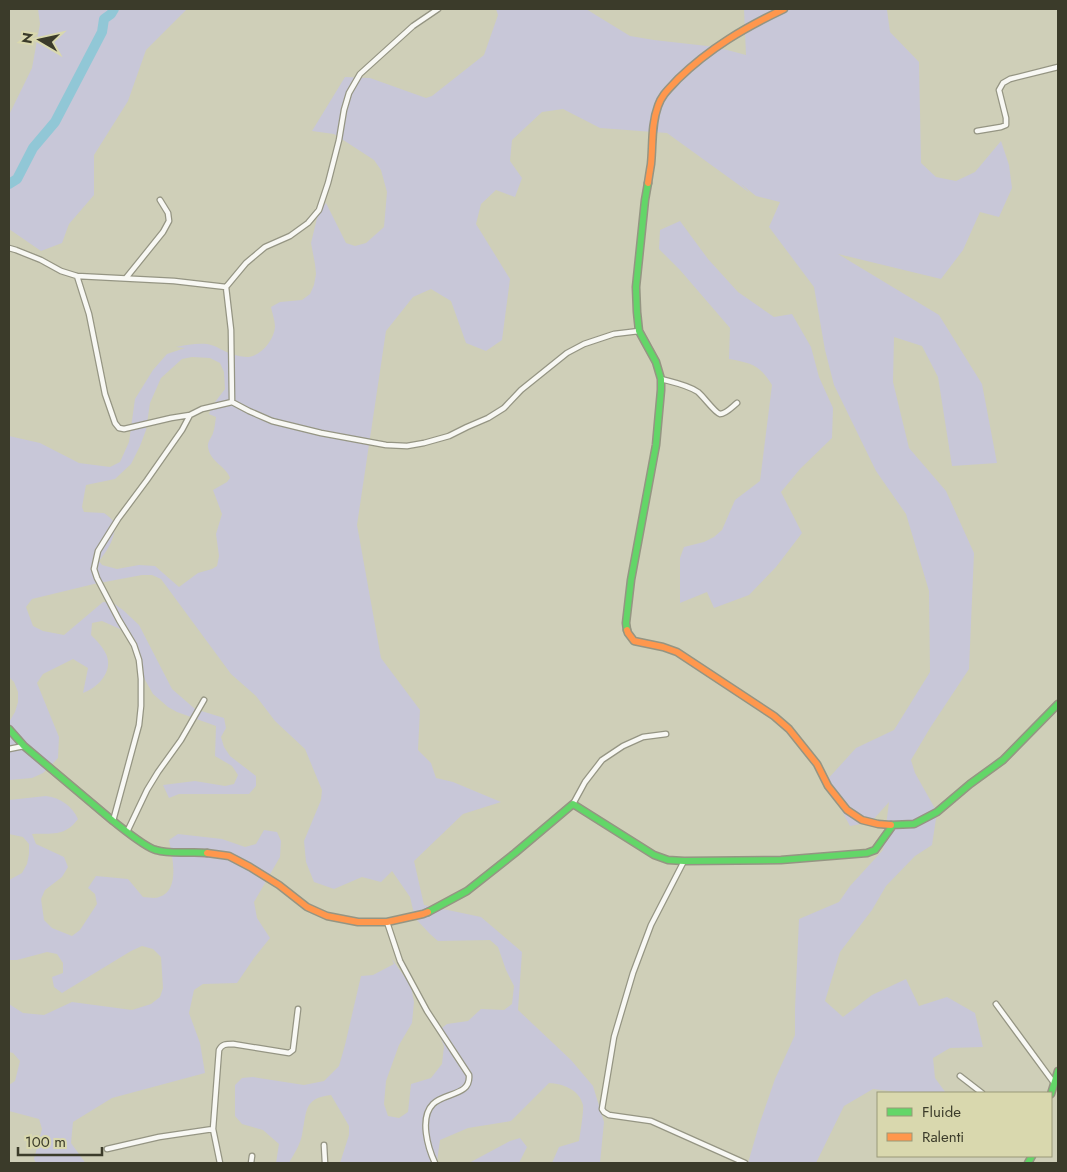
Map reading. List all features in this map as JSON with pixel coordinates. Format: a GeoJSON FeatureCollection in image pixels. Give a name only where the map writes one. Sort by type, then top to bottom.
{"type":"FeatureCollection","features":[{"type":"Feature","properties":{"kind":"street"},"geometry":{"type":"LineString","coordinates":[[232,402],[231,330],[226,287],[246,263],[265,247],[290,236],[308,224],[319,210],[328,183],[349,93],[360,74],[414,26],[438,9]]}},
{"type":"Feature","properties":{"kind":"street"},"geometry":{"type":"LineString","coordinates":[[784,9],[755,23],[716,47],[688,70],[664,94],[654,119],[636,287],[639,331],[656,362],[661,390],[656,445],[629,597],[626,623],[628,633],[634,641],[677,652],[774,716],[802,744],[817,764],[828,786],[847,810],[862,820],[893,825],[914,824],[938,812],[970,784],[1003,760],[1058,704]]}},
{"type":"Feature","properties":{"kind":"street"},"geometry":{"type":"LineString","coordinates":[[976,131],[1006,125],[999,90],[1003,83],[1010,79],[1058,67]]}},
{"type":"Feature","properties":{"kind":"street"},"geometry":{"type":"LineString","coordinates":[[126,278],[163,232],[169,221],[168,213],[160,200]]}},
{"type":"Feature","properties":{"kind":"street"},"geometry":{"type":"LineString","coordinates":[[9,248],[77,276],[174,281],[226,287]]}},
{"type":"Feature","properties":{"kind":"street"},"geometry":{"type":"LineString","coordinates":[[77,276],[89,314],[105,394],[114,423],[119,428],[124,429],[190,415],[202,409],[232,402],[272,421],[349,438],[386,445],[407,446],[424,443],[449,436],[488,418],[504,408],[521,390],[562,358],[584,344],[614,334],[639,331]]}},
{"type":"Feature","properties":{"kind":"street"},"geometry":{"type":"LineString","coordinates":[[660,379],[677,383],[696,391],[720,414],[737,403]]}},
{"type":"Feature","properties":{"kind":"street"},"geometry":{"type":"LineString","coordinates":[[113,821],[139,725],[141,679],[139,660],[134,645],[97,578],[94,564],[98,551],[118,519],[182,430],[190,415]]}},
{"type":"Feature","properties":{"kind":"street"},"geometry":{"type":"LineString","coordinates":[[127,832],[147,790],[181,740],[204,700]]}},
{"type":"Feature","properties":{"kind":"street"},"geometry":{"type":"LineString","coordinates":[[10,731],[24,746],[113,821],[154,850],[200,852],[229,856],[279,885],[307,907],[327,916],[358,922],[387,922],[423,914],[467,891],[572,804],[585,782],[602,760],[643,737],[666,734]]}},
{"type":"Feature","properties":{"kind":"street"},"geometry":{"type":"LineString","coordinates":[[10,731],[13,743],[10,749]]}},
{"type":"Feature","properties":{"kind":"street"},"geometry":{"type":"LineString","coordinates":[[10,749],[24,746]]}},
{"type":"Feature","properties":{"kind":"street"},"geometry":{"type":"LineString","coordinates":[[572,804],[654,855],[668,860],[781,860],[867,853],[875,850],[893,825]]}},
{"type":"Feature","properties":{"kind":"street"},"geometry":{"type":"LineString","coordinates":[[684,861],[651,925],[633,973],[614,1037],[602,1108],[609,1115],[651,1121],[745,1163]]}},
{"type":"Feature","properties":{"kind":"street"},"geometry":{"type":"LineString","coordinates":[[387,922],[400,961],[428,1011],[469,1075],[470,1082],[466,1088],[432,1104],[426,1116],[427,1136],[435,1163]]}},
{"type":"Feature","properties":{"kind":"street"},"geometry":{"type":"LineString","coordinates":[[996,1004],[1054,1083]]}},
{"type":"Feature","properties":{"kind":"street"},"geometry":{"type":"LineString","coordinates":[[220,1163],[213,1129],[219,1050],[221,1046],[233,1044],[289,1054],[293,1050],[298,1009]]}},
{"type":"Feature","properties":{"kind":"street"},"geometry":{"type":"LineString","coordinates":[[1052,1092],[1058,1071]]}},
{"type":"Feature","properties":{"kind":"street"},"geometry":{"type":"LineString","coordinates":[[960,1076],[981,1092]]}},
{"type":"Feature","properties":{"kind":"street"},"geometry":{"type":"LineString","coordinates":[[107,1149],[159,1137],[213,1129]]}},
{"type":"Feature","properties":{"kind":"street"},"geometry":{"type":"LineString","coordinates":[[324,1145],[325,1163]]}},
{"type":"Feature","properties":{"kind":"street"},"geometry":{"type":"LineString","coordinates":[[251,1163],[252,1156]]}},
{"type":"Feature","properties":{"kind":"shaded area"},"geometry":{"type":"Polygon","coordinates":[[[38,9],[187,9],[146,50],[128,101],[94,155],[94,195],[69,224],[62,243],[41,251],[9,229],[9,115],[32,68],[40,24],[38,9]]]}},
{"type":"Feature","properties":{"kind":"shaded area"},"geometry":{"type":"Polygon","coordinates":[[[496,9],[586,9],[630,36],[716,47],[746,55],[744,9],[891,9],[887,10],[890,32],[919,62],[921,163],[936,177],[956,181],[975,172],[1001,141],[1009,165],[1012,188],[999,217],[980,212],[963,250],[941,279],[838,254],[939,315],[982,384],[997,463],[952,466],[938,377],[922,346],[894,337],[893,382],[909,448],[946,491],[974,553],[969,669],[911,760],[915,773],[937,812],[932,845],[915,856],[886,886],[872,910],[840,952],[825,1001],[843,1017],[872,995],[906,979],[919,1006],[947,997],[975,1013],[983,1047],[950,1048],[933,1058],[935,1078],[945,1092],[898,1092],[873,1089],[844,1106],[816,1163],[748,1163],[775,1079],[795,1035],[799,919],[839,902],[850,886],[883,850],[889,802],[871,822],[850,826],[826,781],[856,748],[894,730],[930,672],[929,591],[906,514],[876,471],[834,385],[825,350],[814,287],[769,227],[780,202],[756,196],[741,184],[750,193],[667,133],[600,128],[563,109],[542,112],[512,140],[510,161],[522,178],[515,197],[496,190],[481,204],[476,224],[510,279],[502,340],[486,351],[466,343],[451,301],[431,289],[413,297],[386,331],[357,525],[381,658],[420,710],[418,750],[431,763],[436,778],[453,782],[501,802],[463,814],[414,861],[424,905],[481,917],[522,952],[518,1010],[571,1060],[593,1086],[604,1122],[600,1163],[552,1163],[559,1147],[579,1141],[583,1105],[578,1095],[570,1088],[549,1083],[511,1121],[468,1128],[440,1140],[438,1163],[340,1163],[349,1135],[349,1126],[331,1095],[315,1099],[311,1103],[306,1113],[301,1139],[289,1163],[276,1163],[279,1144],[263,1130],[242,1124],[235,1116],[235,1085],[242,1078],[253,1077],[304,1085],[324,1081],[339,1066],[361,976],[373,975],[394,964],[392,959],[411,986],[414,1002],[412,1023],[399,1045],[386,1081],[384,1104],[388,1116],[399,1118],[408,1112],[411,1084],[431,1078],[442,1064],[444,1046],[438,1031],[447,1024],[468,1021],[481,1009],[504,1010],[512,1004],[514,986],[498,947],[490,940],[438,941],[430,934],[415,918],[410,897],[392,871],[381,882],[362,877],[334,889],[314,882],[306,862],[304,841],[321,800],[322,790],[305,749],[275,721],[256,696],[231,674],[161,579],[152,575],[142,575],[94,584],[32,599],[26,607],[33,626],[43,631],[64,635],[103,602],[113,603],[123,610],[139,625],[172,689],[195,709],[224,718],[226,728],[221,737],[224,747],[230,756],[256,776],[256,786],[249,794],[179,794],[169,798],[163,785],[195,781],[225,786],[234,784],[238,775],[232,766],[215,756],[216,726],[177,712],[153,694],[140,671],[134,645],[120,629],[102,621],[92,623],[91,635],[103,649],[108,660],[108,667],[99,683],[83,693],[88,668],[73,659],[43,674],[37,683],[59,737],[58,758],[43,773],[32,778],[9,780],[9,722],[18,702],[18,692],[14,682],[9,677],[9,436],[40,443],[79,463],[110,467],[120,462],[129,442],[135,399],[153,370],[167,354],[185,348],[176,347],[207,344],[234,355],[246,357],[258,354],[269,342],[274,332],[275,324],[271,307],[280,302],[302,300],[310,294],[314,285],[316,274],[311,243],[319,210],[326,203],[346,243],[355,246],[366,243],[384,227],[387,192],[381,170],[374,160],[334,134],[312,131],[345,77],[370,78],[426,98],[432,96],[484,55],[498,15],[496,9]],[[192,357],[182,359],[161,378],[150,403],[146,430],[131,464],[115,479],[86,485],[82,507],[84,512],[104,513],[113,521],[114,526],[111,542],[99,561],[102,565],[117,569],[139,565],[155,566],[179,587],[198,573],[217,566],[219,556],[216,534],[222,514],[213,490],[227,482],[230,478],[209,452],[208,447],[214,431],[216,417],[209,414],[212,406],[225,389],[224,372],[220,363],[210,358],[192,357]]]}},
{"type":"Feature","properties":{"kind":"shaded area"},"geometry":{"type":"Polygon","coordinates":[[[680,221],[708,259],[738,292],[774,317],[792,314],[811,347],[819,377],[833,408],[832,438],[800,469],[781,492],[802,533],[776,567],[749,595],[714,608],[707,592],[680,603],[680,558],[684,547],[704,542],[722,530],[735,500],[760,481],[772,385],[759,369],[743,362],[729,359],[730,328],[680,270],[659,249],[660,230],[680,221]]]}},
{"type":"Feature","properties":{"kind":"shaded area"},"geometry":{"type":"Polygon","coordinates":[[[46,796],[65,803],[73,810],[78,819],[68,829],[57,833],[32,834],[36,844],[64,857],[68,867],[62,877],[45,890],[41,899],[44,920],[52,928],[72,936],[80,930],[97,904],[95,894],[88,888],[96,876],[128,879],[143,897],[157,898],[166,893],[173,880],[169,840],[178,834],[222,839],[245,847],[256,844],[264,830],[277,832],[281,841],[280,857],[254,902],[257,918],[270,938],[237,983],[203,984],[194,990],[189,1013],[200,1043],[205,1073],[112,1098],[73,1122],[71,1143],[85,1163],[36,1163],[34,1159],[42,1129],[39,1119],[9,1111],[9,1085],[15,1081],[20,1061],[13,1053],[9,1052],[9,1004],[23,1013],[44,1015],[72,1002],[132,1010],[151,1004],[160,997],[163,988],[161,957],[153,949],[142,946],[62,993],[54,987],[52,977],[63,973],[63,963],[57,954],[47,952],[17,960],[9,960],[9,880],[22,873],[27,864],[29,844],[23,837],[9,834],[9,800],[46,796]]]}},
{"type":"Feature","properties":{"kind":"shaded area"},"geometry":{"type":"Polygon","coordinates":[[[520,1138],[527,1147],[519,1163],[469,1163],[510,1141],[520,1138]]]}},
{"type":"Feature","properties":{"kind":"waterway"},"geometry":{"type":"LineString","coordinates":[[9,184],[17,179],[33,148],[55,122],[102,32],[104,19],[114,9]]}},
{"type":"Feature","properties":{"kind":"traffic: fast"},"geometry":{"type":"LineString","coordinates":[[627,630],[626,623],[631,580],[656,445],[661,390],[661,379],[656,362],[639,331],[637,312],[636,287],[648,183]]}},
{"type":"Feature","properties":{"kind":"traffic: fast"},"geometry":{"type":"LineString","coordinates":[[891,825],[914,824],[937,812],[970,784],[1003,760],[1058,704]]}},
{"type":"Feature","properties":{"kind":"traffic: fast"},"geometry":{"type":"LineString","coordinates":[[9,729],[24,746],[113,821],[146,846],[168,852],[207,853]]}},
{"type":"Feature","properties":{"kind":"traffic: fast"},"geometry":{"type":"LineString","coordinates":[[428,912],[467,891],[573,804],[654,855],[668,860],[781,860],[867,853],[875,850],[893,825]]}},
{"type":"Feature","properties":{"kind":"traffic: fast"},"geometry":{"type":"LineString","coordinates":[[1052,1092],[1058,1071]]}},
{"type":"Feature","properties":{"kind":"traffic: fast"},"geometry":{"type":"LineString","coordinates":[[1028,1163],[1031,1157]]}},
{"type":"Feature","properties":{"kind":"traffic: slow"},"geometry":{"type":"LineString","coordinates":[[648,183],[654,120],[664,95],[678,79],[715,48],[741,31],[784,9]]}},
{"type":"Feature","properties":{"kind":"traffic: slow"},"geometry":{"type":"LineString","coordinates":[[627,630],[634,641],[677,652],[774,716],[789,729],[817,764],[828,786],[847,810],[862,820],[891,825]]}},
{"type":"Feature","properties":{"kind":"traffic: slow"},"geometry":{"type":"LineString","coordinates":[[207,853],[229,856],[250,867],[279,885],[307,907],[327,916],[358,922],[387,922],[428,912]]}}]}
